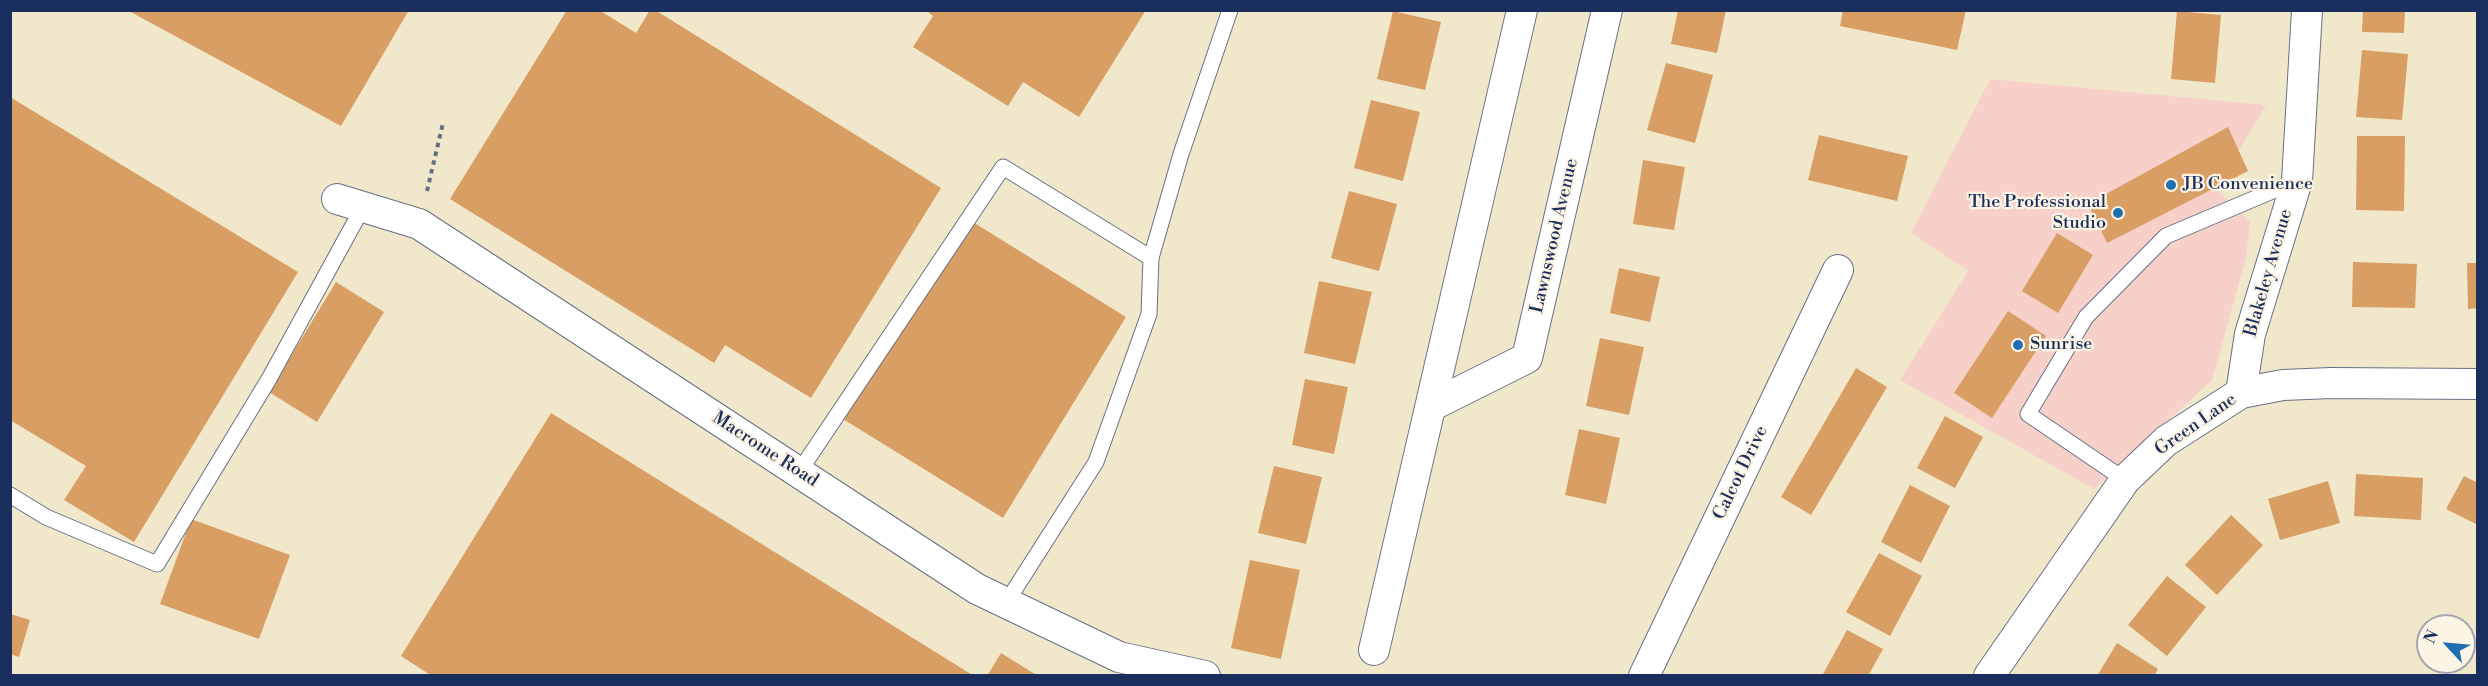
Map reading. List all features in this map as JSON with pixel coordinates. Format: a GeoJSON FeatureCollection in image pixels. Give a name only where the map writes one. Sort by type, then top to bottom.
{"type":"FeatureCollection","features":[{"type":"Feature","properties":{"kind":"street"},"geometry":{"type":"LineString","coordinates":[[1374,651],[1522,10]]}},
{"type":"Feature","properties":{"kind":"street","name":"Lawnswood Avenue"},"geometry":{"type":"LineString","coordinates":[[1431,406],[1527,358],[1607,10]]}},
{"type":"Feature","properties":{"kind":"street","name":"Blakeley Avenue"},"geometry":{"type":"LineString","coordinates":[[2241,393],[2250,334],[2296,181],[2307,10]]}},
{"type":"Feature","properties":{"kind":"street","name":"Macrome Road"},"geometry":{"type":"LineString","coordinates":[[350,203],[419,224],[977,589],[1119,657],[1205,675]]}},
{"type":"Feature","properties":{"kind":"street","name":"Calcot Drive"},"geometry":{"type":"LineString","coordinates":[[1644,675],[1838,270]]}},
{"type":"Feature","properties":{"kind":"street","name":"Green Lane"},"geometry":{"type":"LineString","coordinates":[[1989,675],[2125,480],[2166,441],[2241,393],[2283,385],[2331,383],[2478,384]]}},
{"type":"Feature","properties":{"kind":"lane"},"geometry":{"type":"LineString","coordinates":[[1006,603],[1096,462],[1149,314],[1151,258],[1180,154],[1230,10]]}},
{"type":"Feature","properties":{"kind":"lane"},"geometry":{"type":"LineString","coordinates":[[799,472],[1003,167],[1151,258]]}},
{"type":"Feature","properties":{"kind":"lane"},"geometry":{"type":"LineString","coordinates":[[2125,480],[2028,414],[2086,316],[2166,236],[2296,181]]}},
{"type":"Feature","properties":{"kind":"lane"},"geometry":{"type":"LineString","coordinates":[[10,495],[46,517],[157,564],[269,379],[350,203]]}},
{"type":"Feature","properties":{"kind":"path"},"geometry":{"type":"LineString","coordinates":[[419,224],[443,123]]}},
{"type":"Feature","properties":{"kind":"shaded area"},"geometry":{"type":"Polygon","coordinates":[[[1990,79],[2266,105],[2216,189],[2250,222],[2246,258],[2212,380],[2094,489],[1900,380],[1968,271],[1911,233],[1990,79]]]}},
{"type":"Feature","properties":{"kind":"building"},"geometry":{"type":"Polygon","coordinates":[[[127,10],[409,10],[341,126],[127,10]]]}},
{"type":"Feature","properties":{"kind":"building"},"geometry":{"type":"Polygon","coordinates":[[[567,10],[599,10],[636,33],[650,10],[655,10],[941,188],[811,398],[725,345],[714,363],[450,199],[567,10]]]}},
{"type":"Feature","properties":{"kind":"building"},"geometry":{"type":"Polygon","coordinates":[[[925,10],[1146,10],[1079,117],[1023,82],[1008,106],[913,47],[933,16],[925,10]]]}},
{"type":"Feature","properties":{"kind":"building"},"geometry":{"type":"Polygon","coordinates":[[[1678,10],[1726,10],[1717,53],[1671,44],[1678,10]]]}},
{"type":"Feature","properties":{"kind":"building"},"geometry":{"type":"Polygon","coordinates":[[[1843,10],[1966,10],[1957,50],[1840,26],[1843,10]]]}},
{"type":"Feature","properties":{"kind":"building"},"geometry":{"type":"Polygon","coordinates":[[[2363,10],[2405,10],[2404,33],[2362,32],[2363,10]]]}},
{"type":"Feature","properties":{"kind":"building"},"geometry":{"type":"Polygon","coordinates":[[[1393,11],[1441,22],[1425,90],[1377,79],[1393,11]]]}},
{"type":"Feature","properties":{"kind":"building"},"geometry":{"type":"Polygon","coordinates":[[[2177,11],[2221,15],[2215,83],[2171,79],[2177,11]]]}},
{"type":"Feature","properties":{"kind":"building"},"geometry":{"type":"Polygon","coordinates":[[[2362,50],[2408,54],[2402,120],[2356,117],[2362,50]]]}},
{"type":"Feature","properties":{"kind":"building"},"geometry":{"type":"Polygon","coordinates":[[[1666,63],[1713,75],[1695,143],[1647,130],[1666,63]]]}},
{"type":"Feature","properties":{"kind":"building"},"geometry":{"type":"Polygon","coordinates":[[[10,97],[298,272],[134,542],[64,500],[86,466],[10,420],[10,97]]]}},
{"type":"Feature","properties":{"kind":"building"},"geometry":{"type":"Polygon","coordinates":[[[1371,100],[1420,112],[1403,181],[1354,168],[1371,100]]]}},
{"type":"Feature","properties":{"kind":"building"},"geometry":{"type":"Polygon","coordinates":[[[2228,127],[2248,171],[2107,243],[2088,204],[2228,127]]]}},
{"type":"Feature","properties":{"kind":"building"},"geometry":{"type":"Polygon","coordinates":[[[1819,135],[1908,156],[1897,201],[1808,180],[1819,135]]]}},
{"type":"Feature","properties":{"kind":"building"},"geometry":{"type":"Polygon","coordinates":[[[2357,136],[2405,136],[2404,211],[2356,210],[2357,136]]]}},
{"type":"Feature","properties":{"kind":"building"},"geometry":{"type":"Polygon","coordinates":[[[1643,160],[1685,167],[1674,230],[1633,224],[1643,160]]]}},
{"type":"Feature","properties":{"kind":"building"},"geometry":{"type":"Polygon","coordinates":[[[1349,191],[1397,204],[1379,271],[1331,258],[1349,191]]]}},
{"type":"Feature","properties":{"kind":"building"},"geometry":{"type":"Polygon","coordinates":[[[968,219],[1126,317],[1003,518],[843,419],[968,219]]]}},
{"type":"Feature","properties":{"kind":"building"},"geometry":{"type":"Polygon","coordinates":[[[2057,233],[2093,255],[2058,313],[2022,291],[2057,233]]]}},
{"type":"Feature","properties":{"kind":"building"},"geometry":{"type":"Polygon","coordinates":[[[2353,262],[2417,264],[2415,308],[2352,307],[2353,262]]]}},
{"type":"Feature","properties":{"kind":"building"},"geometry":{"type":"Polygon","coordinates":[[[2467,263],[2478,263],[2478,308],[2468,309],[2467,263]]]}},
{"type":"Feature","properties":{"kind":"building"},"geometry":{"type":"Polygon","coordinates":[[[1619,268],[1660,277],[1650,322],[1610,313],[1619,268]]]}},
{"type":"Feature","properties":{"kind":"building"},"geometry":{"type":"Polygon","coordinates":[[[1319,281],[1372,292],[1355,364],[1304,353],[1319,281]]]}},
{"type":"Feature","properties":{"kind":"building"},"geometry":{"type":"Polygon","coordinates":[[[336,282],[384,312],[317,422],[269,392],[336,282]]]}},
{"type":"Feature","properties":{"kind":"building"},"geometry":{"type":"Polygon","coordinates":[[[2008,311],[2046,336],[1992,418],[1954,393],[2008,311]]]}},
{"type":"Feature","properties":{"kind":"building"},"geometry":{"type":"Polygon","coordinates":[[[1600,338],[1644,347],[1629,415],[1586,406],[1600,338]]]}},
{"type":"Feature","properties":{"kind":"building"},"geometry":{"type":"Polygon","coordinates":[[[1856,368],[1887,387],[1811,515],[1781,497],[1856,368]]]}},
{"type":"Feature","properties":{"kind":"building"},"geometry":{"type":"Polygon","coordinates":[[[1305,379],[1348,387],[1334,454],[1292,445],[1305,379]]]}},
{"type":"Feature","properties":{"kind":"building"},"geometry":{"type":"Polygon","coordinates":[[[551,413],[974,676],[432,676],[401,656],[551,413]]]}},
{"type":"Feature","properties":{"kind":"building"},"geometry":{"type":"Polygon","coordinates":[[[1945,416],[1983,437],[1955,488],[1917,468],[1945,416]]]}},
{"type":"Feature","properties":{"kind":"building"},"geometry":{"type":"Polygon","coordinates":[[[1579,429],[1620,438],[1606,504],[1565,495],[1579,429]]]}},
{"type":"Feature","properties":{"kind":"building"},"geometry":{"type":"Polygon","coordinates":[[[1274,466],[1322,477],[1306,544],[1258,533],[1274,466]]]}},
{"type":"Feature","properties":{"kind":"building"},"geometry":{"type":"Polygon","coordinates":[[[2356,474],[2423,478],[2421,520],[2354,516],[2356,474]]]}},
{"type":"Feature","properties":{"kind":"building"},"geometry":{"type":"Polygon","coordinates":[[[2464,476],[2478,483],[2478,525],[2446,509],[2464,476]]]}},
{"type":"Feature","properties":{"kind":"building"},"geometry":{"type":"Polygon","coordinates":[[[2328,481],[2340,523],[2280,540],[2268,499],[2328,481]]]}},
{"type":"Feature","properties":{"kind":"building"},"geometry":{"type":"Polygon","coordinates":[[[1910,485],[1950,506],[1921,563],[1881,542],[1910,485]]]}},
{"type":"Feature","properties":{"kind":"building"},"geometry":{"type":"Polygon","coordinates":[[[2231,515],[2263,545],[2217,595],[2185,565],[2231,515]]]}},
{"type":"Feature","properties":{"kind":"building"},"geometry":{"type":"Polygon","coordinates":[[[191,519],[290,555],[259,639],[160,604],[191,519]]]}},
{"type":"Feature","properties":{"kind":"building"},"geometry":{"type":"Polygon","coordinates":[[[1879,553],[1922,576],[1890,636],[1846,612],[1879,553]]]}},
{"type":"Feature","properties":{"kind":"building"},"geometry":{"type":"Polygon","coordinates":[[[1250,560],[1300,570],[1281,659],[1231,648],[1250,560]]]}},
{"type":"Feature","properties":{"kind":"building"},"geometry":{"type":"Polygon","coordinates":[[[2167,576],[2206,607],[2167,656],[2128,625],[2167,576]]]}},
{"type":"Feature","properties":{"kind":"building"},"geometry":{"type":"Polygon","coordinates":[[[10,614],[30,620],[19,657],[10,654],[10,614]]]}},
{"type":"Feature","properties":{"kind":"building"},"geometry":{"type":"Polygon","coordinates":[[[1847,630],[1883,649],[1868,676],[1822,676],[1847,630]]]}},
{"type":"Feature","properties":{"kind":"building"},"geometry":{"type":"Polygon","coordinates":[[[2117,643],[2158,669],[2154,676],[2097,676],[2117,643]]]}},
{"type":"Feature","properties":{"kind":"building"},"geometry":{"type":"Polygon","coordinates":[[[1001,653],[1038,676],[987,676],[1001,653]]]}},
{"type":"Feature","properties":{"kind":"place","name":"JB Convenience"},"geometry":{"type":"Point","coordinates":[2171,185]}},
{"type":"Feature","properties":{"kind":"place","name":"The Professional Studio"},"geometry":{"type":"Point","coordinates":[2118,213]}},
{"type":"Feature","properties":{"kind":"place","name":"Sunrise"},"geometry":{"type":"Point","coordinates":[2018,345]}}]}
